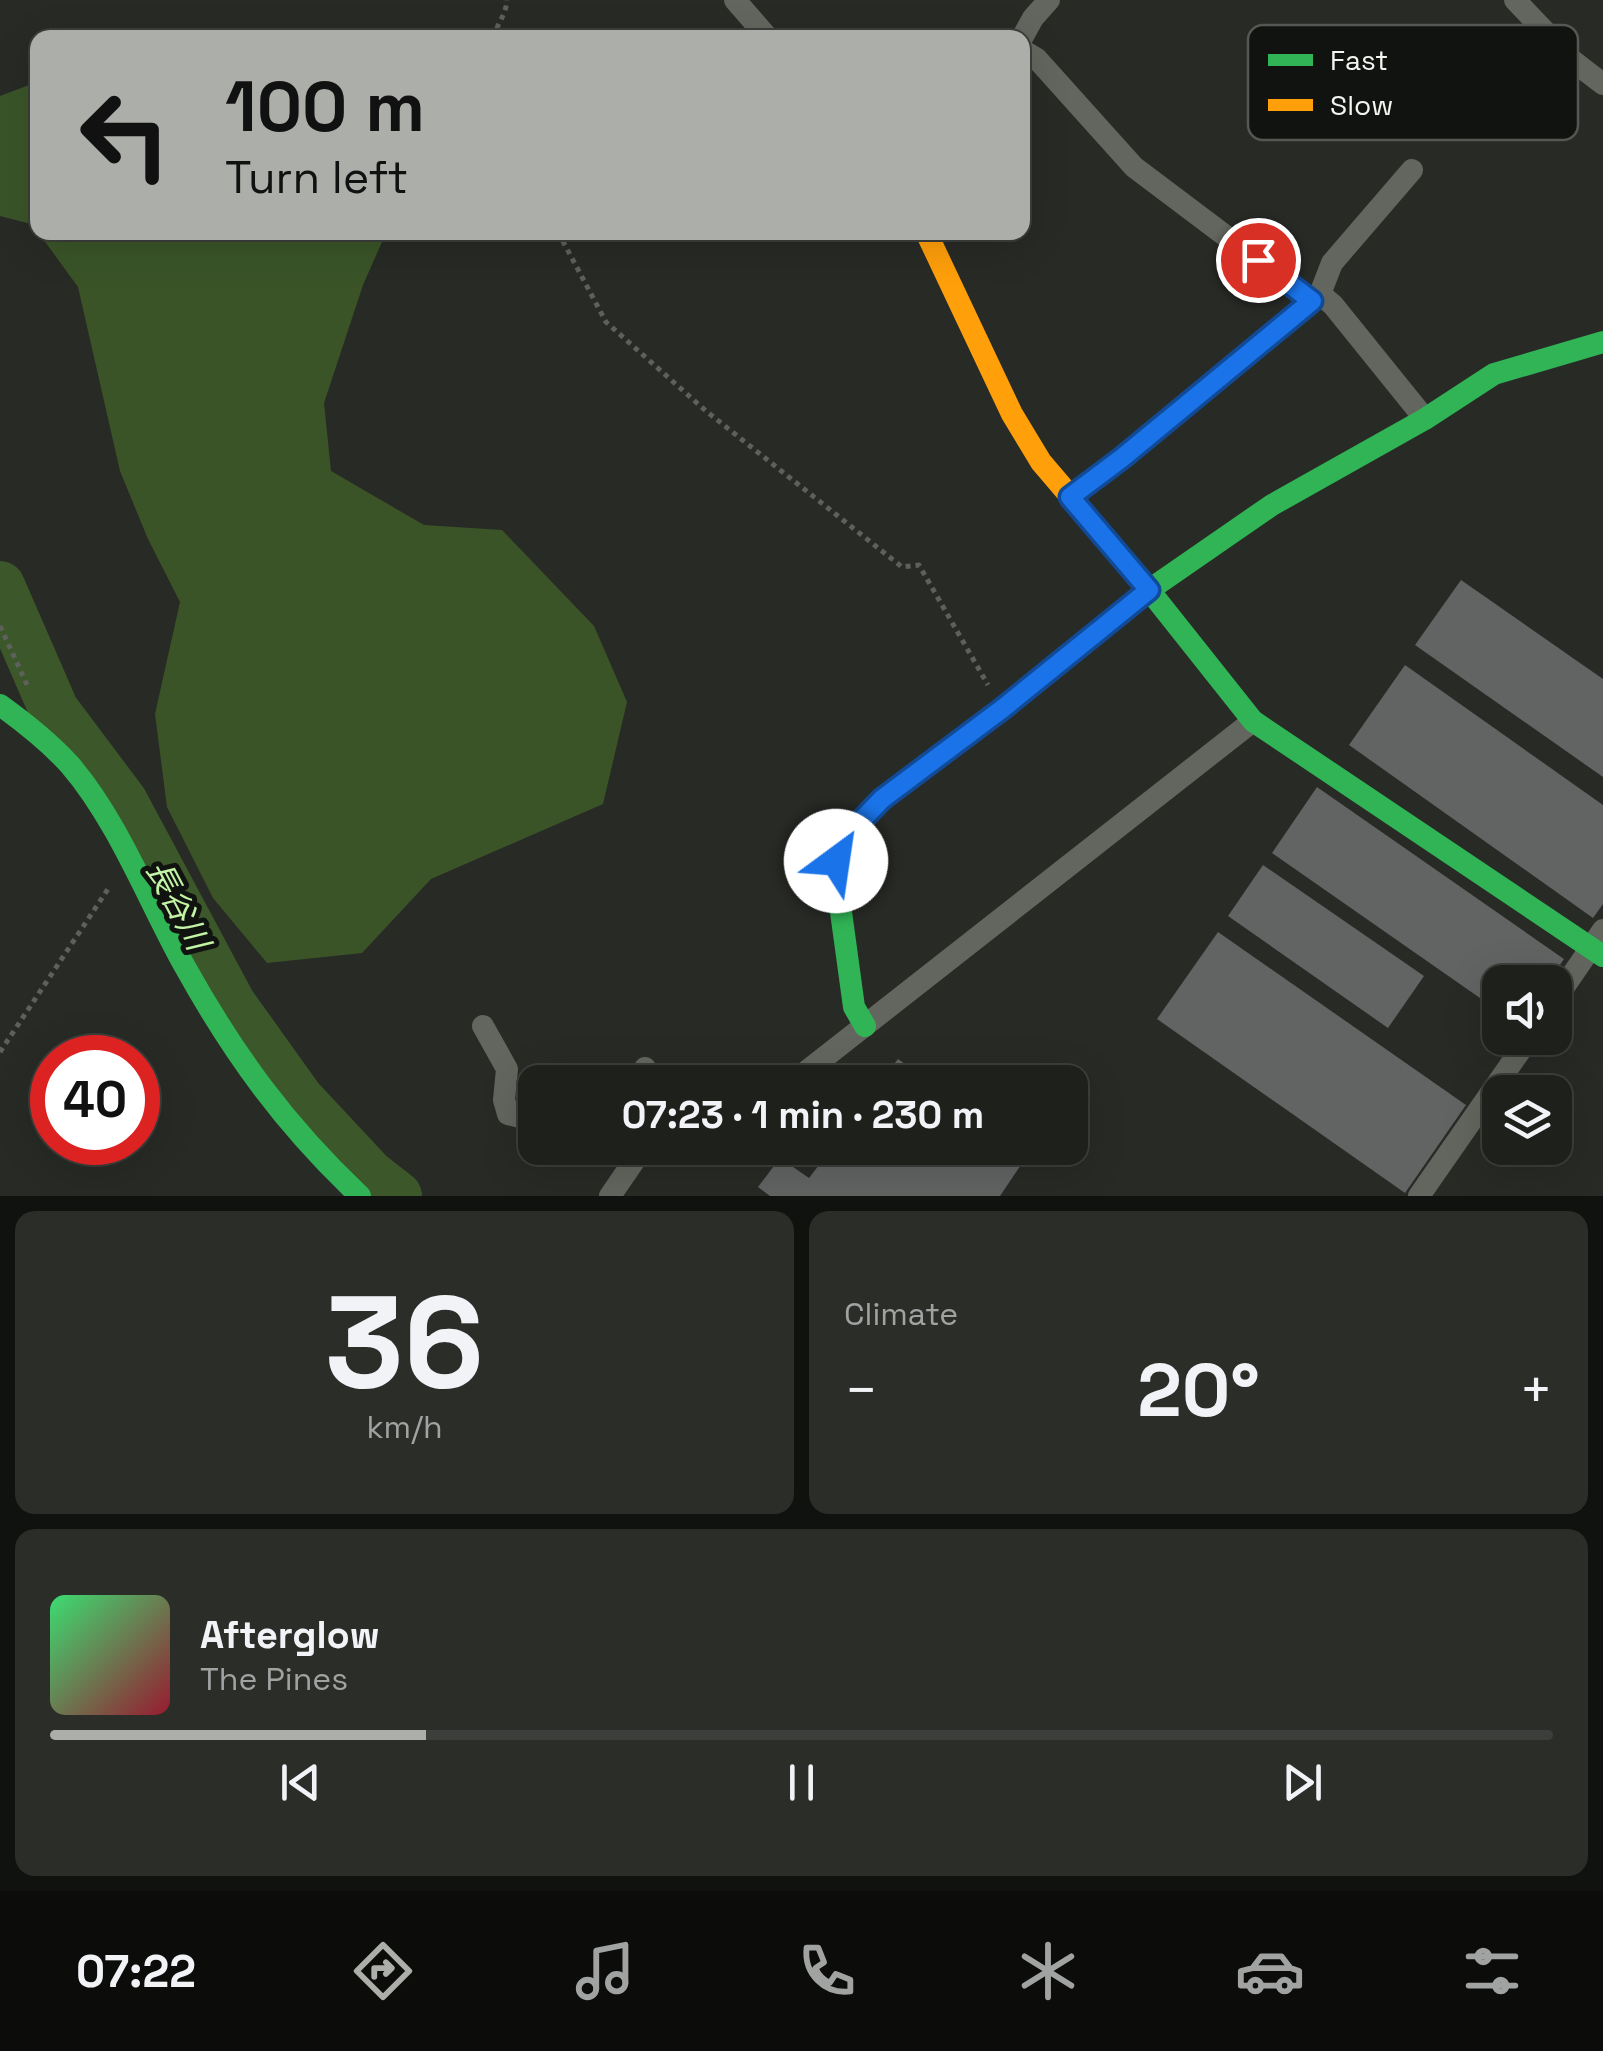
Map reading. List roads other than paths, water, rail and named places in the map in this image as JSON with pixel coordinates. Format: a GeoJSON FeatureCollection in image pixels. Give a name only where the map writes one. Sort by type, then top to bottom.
{"type":"FeatureCollection","features":[{"type":"Feature","properties":{"kind":"street"},"geometry":{"type":"LineString","coordinates":[[735,0],[761,30]]}},
{"type":"Feature","properties":{"kind":"street"},"geometry":{"type":"LineString","coordinates":[[1026,30],[1048,0]]}},
{"type":"Feature","properties":{"kind":"street"},"geometry":{"type":"LineString","coordinates":[[1515,0],[1539,25]]}},
{"type":"Feature","properties":{"kind":"street"},"geometry":{"type":"LineString","coordinates":[[1030,55],[1134,166],[1316,298],[1332,305],[1425,419]]}},
{"type":"Feature","properties":{"kind":"street"},"geometry":{"type":"LineString","coordinates":[[1578,64],[1603,84]]}},
{"type":"Feature","properties":{"kind":"street"},"geometry":{"type":"LineString","coordinates":[[1070,497],[1316,298],[1332,262],[1412,170]]}},
{"type":"Feature","properties":{"kind":"street"},"geometry":{"type":"LineString","coordinates":[[930,240],[1012,414],[1041,462],[1254,721],[1599,944],[1572,978]]}},
{"type":"Feature","properties":{"kind":"street"},"geometry":{"type":"LineString","coordinates":[[865,1026],[854,1007],[836,861],[858,824],[882,799],[1002,709],[1149,590],[1272,505],[1425,419],[1494,374],[1603,342]]}},
{"type":"Feature","properties":{"kind":"street"},"geometry":{"type":"LineString","coordinates":[[0,706],[54,746],[83,779],[217,1022],[283,1118],[360,1196]]}},
{"type":"Feature","properties":{"kind":"street"},"geometry":{"type":"LineString","coordinates":[[815,1065],[1254,721]]}},
{"type":"Feature","properties":{"kind":"street"},"geometry":{"type":"LineString","coordinates":[[483,1026],[507,1069],[504,1100],[508,1114],[518,1117]]}},
{"type":"Feature","properties":{"kind":"street"},"geometry":{"type":"LineString","coordinates":[[1420,1196],[1517,1055]]}},
{"type":"Feature","properties":{"kind":"street"},"geometry":{"type":"LineString","coordinates":[[610,1196],[631,1165]]}},
{"type":"Feature","properties":{"kind":"waterway","name":"長谷川"},"geometry":{"type":"LineString","coordinates":[[0,586],[54,710],[123,802],[231,1004],[299,1099],[370,1175],[397,1196]]}}]}
